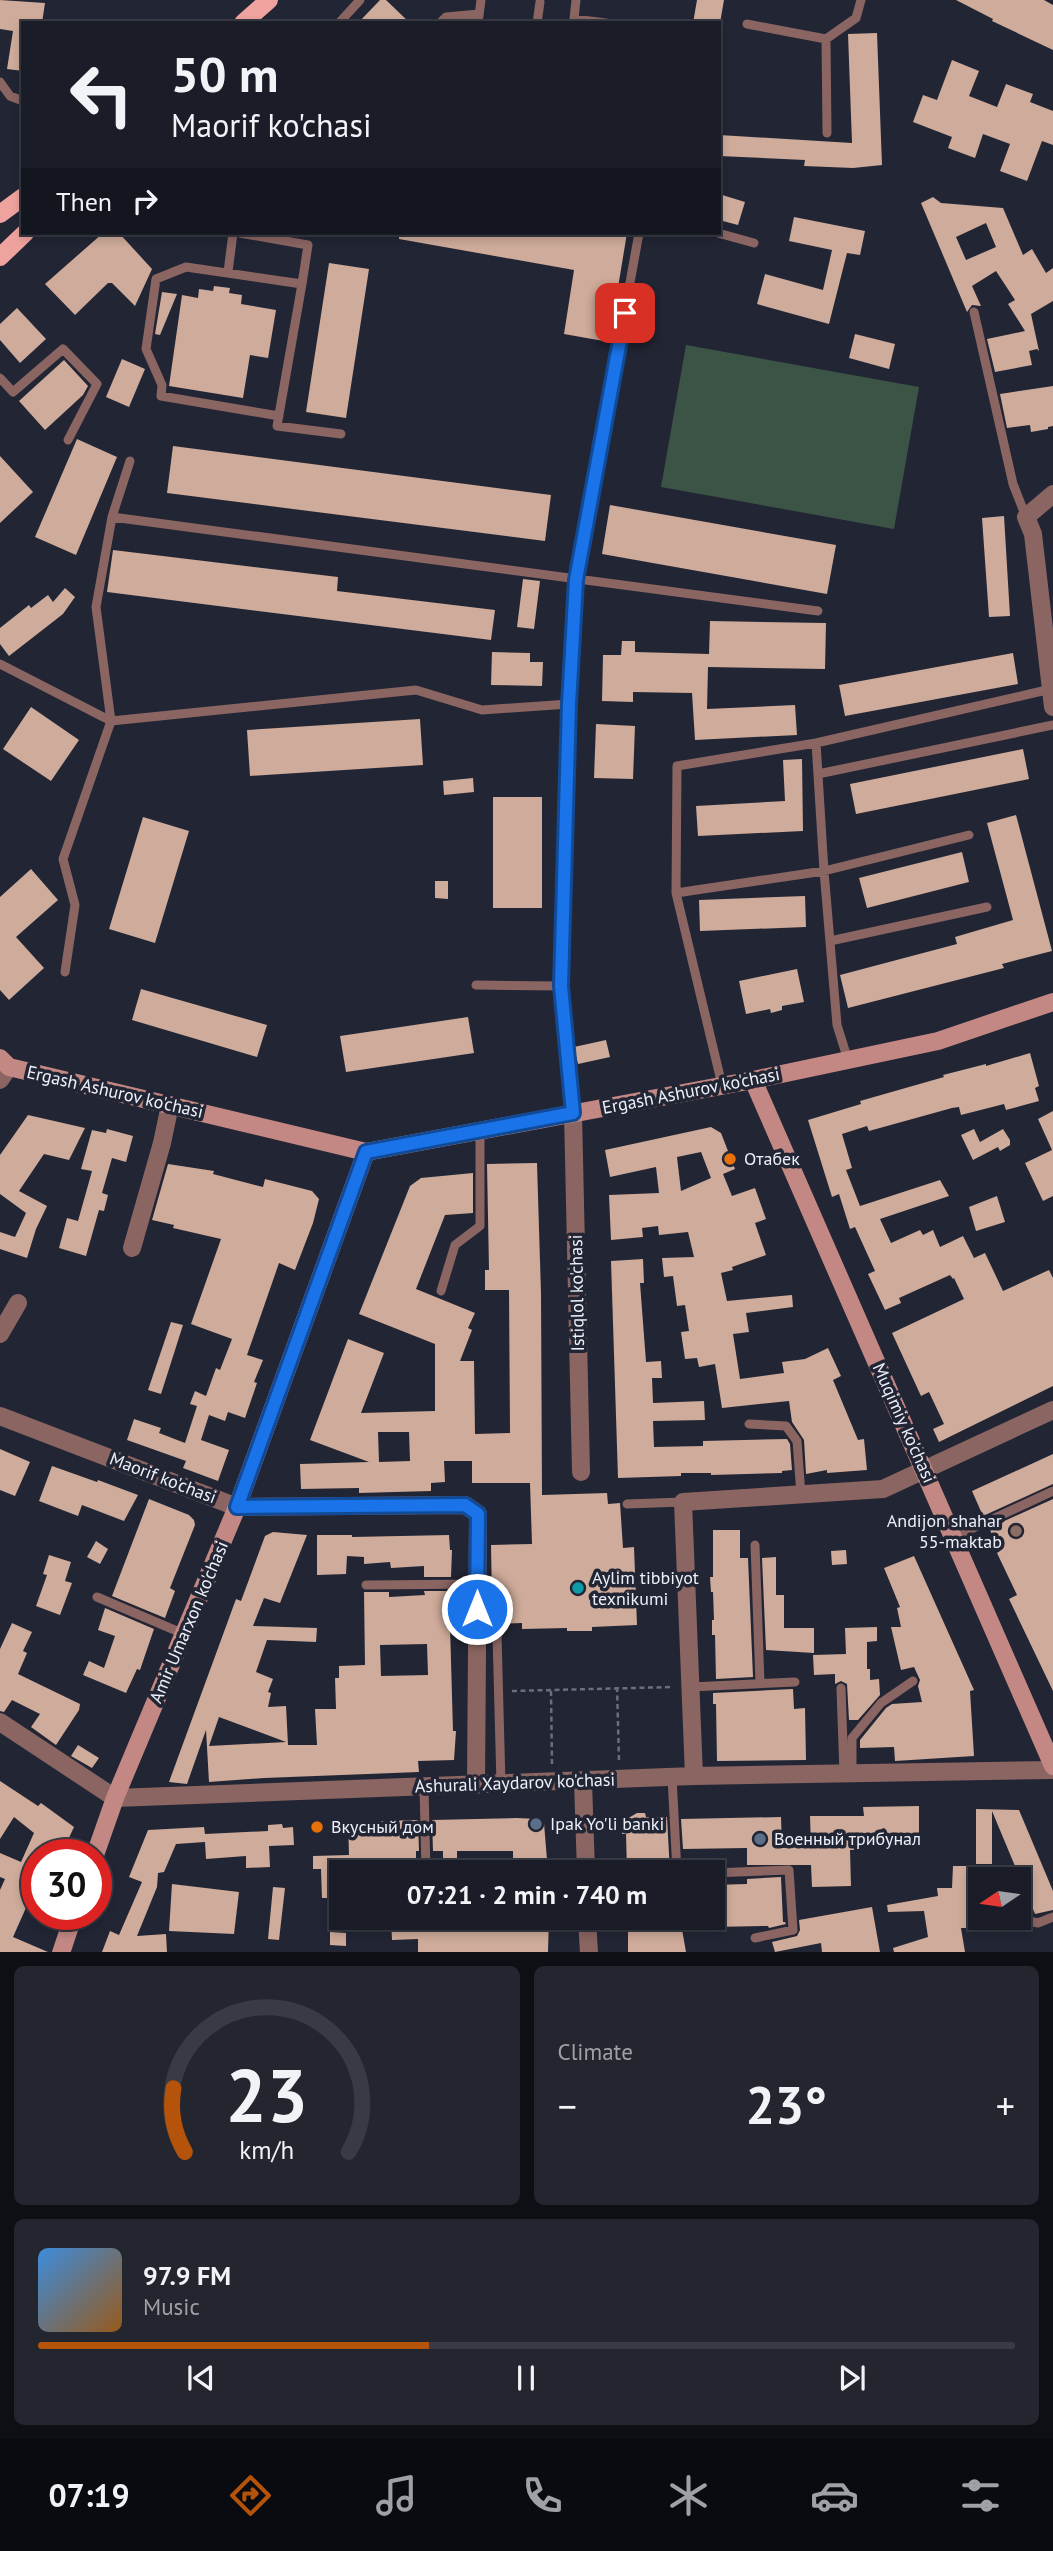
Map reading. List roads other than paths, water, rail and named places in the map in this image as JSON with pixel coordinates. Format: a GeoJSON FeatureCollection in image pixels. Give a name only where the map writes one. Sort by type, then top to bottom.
{"type":"FeatureCollection","features":[{"type":"Feature","properties":{"kind":"main road"},"geometry":{"type":"LineString","coordinates":[[245,21],[269,0]]}},
{"type":"Feature","properties":{"kind":"main road"},"geometry":{"type":"LineString","coordinates":[[0,214],[21,198]]}},
{"type":"Feature","properties":{"kind":"main road"},"geometry":{"type":"LineString","coordinates":[[0,257],[23,235]]}},
{"type":"Feature","properties":{"kind":"street"},"geometry":{"type":"LineString","coordinates":[[1052,698],[1033,534],[1026,517],[1053,494]]}},
{"type":"Feature","properties":{"kind":"street","name":"Ergash Ashurov ko'chasi"},"geometry":{"type":"LineString","coordinates":[[3,1068],[366,1152],[753,1080],[938,1041],[1053,1002]]}},
{"type":"Feature","properties":{"kind":"street","name":"Muqimiy ko'chasi"},"geometry":{"type":"LineString","coordinates":[[753,1080],[1053,1768]]}},
{"type":"Feature","properties":{"kind":"street"},"geometry":{"type":"LineString","coordinates":[[132,1248],[170,1105]]}},
{"type":"Feature","properties":{"kind":"street","name":"Istiqlol ko'chasi"},"geometry":{"type":"LineString","coordinates":[[573,1113],[581,1472]]}},
{"type":"Feature","properties":{"kind":"street","name":"Amir Umarxon ko'chasi"},"geometry":{"type":"LineString","coordinates":[[101,1839],[115,1798],[237,1507],[366,1152]]}},
{"type":"Feature","properties":{"kind":"street"},"geometry":{"type":"LineString","coordinates":[[0,1334],[19,1303]]}},
{"type":"Feature","properties":{"kind":"street"},"geometry":{"type":"LineString","coordinates":[[694,1776],[683,1502],[883,1489],[1053,1410]]}},
{"type":"Feature","properties":{"kind":"street","name":"Maorif ko'chasi"},"geometry":{"type":"LineString","coordinates":[[0,1416],[237,1507],[465,1505],[478,1514],[476,1785]]}},
{"type":"Feature","properties":{"kind":"street"},"geometry":{"type":"LineString","coordinates":[[0,1722],[115,1798]]}},
{"type":"Feature","properties":{"kind":"street","name":"Ashurali Xaydarov ko'chasi"},"geometry":{"type":"LineString","coordinates":[[115,1798],[694,1776],[1053,1768]]}},
{"type":"Feature","properties":{"kind":"street"},"geometry":{"type":"LineString","coordinates":[[583,1780],[586,1860]]}},
{"type":"Feature","properties":{"kind":"street"},"geometry":{"type":"LineString","coordinates":[[61,1952],[69,1930]]}},
{"type":"Feature","properties":{"kind":"street"},"geometry":{"type":"LineString","coordinates":[[588,1930],[589,1952]]}},
{"type":"Feature","properties":{"kind":"lane"},"geometry":{"type":"LineString","coordinates":[[341,21],[360,0]]}},
{"type":"Feature","properties":{"kind":"lane"},"geometry":{"type":"LineString","coordinates":[[442,21],[446,17],[478,19],[481,0]]}},
{"type":"Feature","properties":{"kind":"lane"},"geometry":{"type":"LineString","coordinates":[[576,0],[574,19],[590,21]]}},
{"type":"Feature","properties":{"kind":"lane"},"geometry":{"type":"LineString","coordinates":[[747,24],[826,39],[856,18],[861,0]]}},
{"type":"Feature","properties":{"kind":"lane"},"geometry":{"type":"LineString","coordinates":[[537,21],[540,2]]}},
{"type":"Feature","properties":{"kind":"lane"},"geometry":{"type":"LineString","coordinates":[[826,39],[827,133]]}},
{"type":"Feature","properties":{"kind":"lane"},"geometry":{"type":"LineString","coordinates":[[0,82],[10,96],[21,100]]}},
{"type":"Feature","properties":{"kind":"lane"},"geometry":{"type":"LineString","coordinates":[[721,234],[754,243]]}},
{"type":"Feature","properties":{"kind":"lane"},"geometry":{"type":"LineString","coordinates":[[228,272],[233,235]]}},
{"type":"Feature","properties":{"kind":"lane"},"geometry":{"type":"LineString","coordinates":[[251,235],[308,245],[277,426],[341,434]]}},
{"type":"Feature","properties":{"kind":"lane"},"geometry":{"type":"LineString","coordinates":[[573,1113],[561,986],[569,704],[576,580],[639,235]]}},
{"type":"Feature","properties":{"kind":"lane"},"geometry":{"type":"LineString","coordinates":[[279,416],[161,396],[162,385],[146,349],[156,279],[186,267],[302,284]]}},
{"type":"Feature","properties":{"kind":"lane"},"geometry":{"type":"LineString","coordinates":[[974,312],[1013,484],[1026,517]]}},
{"type":"Feature","properties":{"kind":"lane"},"geometry":{"type":"LineString","coordinates":[[0,378],[13,391],[63,349],[97,384],[68,440]]}},
{"type":"Feature","properties":{"kind":"lane"},"geometry":{"type":"LineString","coordinates":[[65,972],[75,905],[63,859],[111,721],[96,607],[112,517],[130,461]]}},
{"type":"Feature","properties":{"kind":"lane"},"geometry":{"type":"LineString","coordinates":[[112,517],[818,611]]}},
{"type":"Feature","properties":{"kind":"lane"},"geometry":{"type":"LineString","coordinates":[[0,664],[111,721],[416,690],[482,710],[569,704]]}},
{"type":"Feature","properties":{"kind":"lane"},"geometry":{"type":"LineString","coordinates":[[722,1086],[676,893],[677,766],[817,743],[1052,698]]}},
{"type":"Feature","properties":{"kind":"lane"},"geometry":{"type":"LineString","coordinates":[[818,774],[1053,725]]}},
{"type":"Feature","properties":{"kind":"lane"},"geometry":{"type":"LineString","coordinates":[[817,743],[836,1025],[848,1060]]}},
{"type":"Feature","properties":{"kind":"lane"},"geometry":{"type":"LineString","coordinates":[[676,893],[824,871],[969,835]]}},
{"type":"Feature","properties":{"kind":"lane"},"geometry":{"type":"LineString","coordinates":[[830,941],[987,906]]}},
{"type":"Feature","properties":{"kind":"lane"},"geometry":{"type":"LineString","coordinates":[[476,985],[561,986]]}},
{"type":"Feature","properties":{"kind":"lane"},"geometry":{"type":"LineString","coordinates":[[441,1292],[455,1245],[480,1226],[480,1131]]}},
{"type":"Feature","properties":{"kind":"lane"},"geometry":{"type":"LineString","coordinates":[[749,1424],[786,1426],[797,1441],[801,1494]]}},
{"type":"Feature","properties":{"kind":"lane"},"geometry":{"type":"LineString","coordinates":[[954,1537],[1053,1492]]}},
{"type":"Feature","properties":{"kind":"lane"},"geometry":{"type":"LineString","coordinates":[[626,1504],[683,1502]]}},
{"type":"Feature","properties":{"kind":"lane"},"geometry":{"type":"LineString","coordinates":[[755,1545],[760,1684]]}},
{"type":"Feature","properties":{"kind":"lane"},"geometry":{"type":"LineString","coordinates":[[366,1585],[478,1584]]}},
{"type":"Feature","properties":{"kind":"lane"},"geometry":{"type":"LineString","coordinates":[[97,1597],[184,1634]]}},
{"type":"Feature","properties":{"kind":"lane"},"geometry":{"type":"LineString","coordinates":[[496,1635],[501,1784]]}},
{"type":"Feature","properties":{"kind":"lane"},"geometry":{"type":"LineString","coordinates":[[848,1774],[852,1738],[881,1703],[913,1681]]}},
{"type":"Feature","properties":{"kind":"lane"},"geometry":{"type":"LineString","coordinates":[[690,1687],[794,1682]]}},
{"type":"Feature","properties":{"kind":"lane"},"geometry":{"type":"LineString","coordinates":[[841,1688],[848,1774]]}},
{"type":"Feature","properties":{"kind":"lane"},"geometry":{"type":"LineString","coordinates":[[672,1777],[676,1860]]}},
{"type":"Feature","properties":{"kind":"lane"},"geometry":{"type":"LineString","coordinates":[[424,1787],[426,1860]]}},
{"type":"Feature","properties":{"kind":"lane"},"geometry":{"type":"LineString","coordinates":[[725,1872],[789,1870],[793,1930],[755,1938]]}},
{"type":"Feature","properties":{"kind":"lane"},"geometry":{"type":"LineString","coordinates":[[1031,1922],[1038,1923],[1053,1917]]}},
{"type":"Feature","properties":{"kind":"place","name":"Отабек"},"geometry":{"type":"Point","coordinates":[730,1159]}},
{"type":"Feature","properties":{"kind":"place","name":"Andijon shahar 55-maktab"},"geometry":{"type":"Point","coordinates":[1016,1531]}},
{"type":"Feature","properties":{"kind":"place","name":"Aylim tibbiyot texnikumi"},"geometry":{"type":"Point","coordinates":[578,1588]}},
{"type":"Feature","properties":{"kind":"place","name":"Ipak Yo'li banki"},"geometry":{"type":"Point","coordinates":[536,1824]}},
{"type":"Feature","properties":{"kind":"place","name":"Вкусный дом"},"geometry":{"type":"Point","coordinates":[317,1827]}},
{"type":"Feature","properties":{"kind":"place","name":"Военный трибунал"},"geometry":{"type":"Point","coordinates":[760,1839]}}]}
